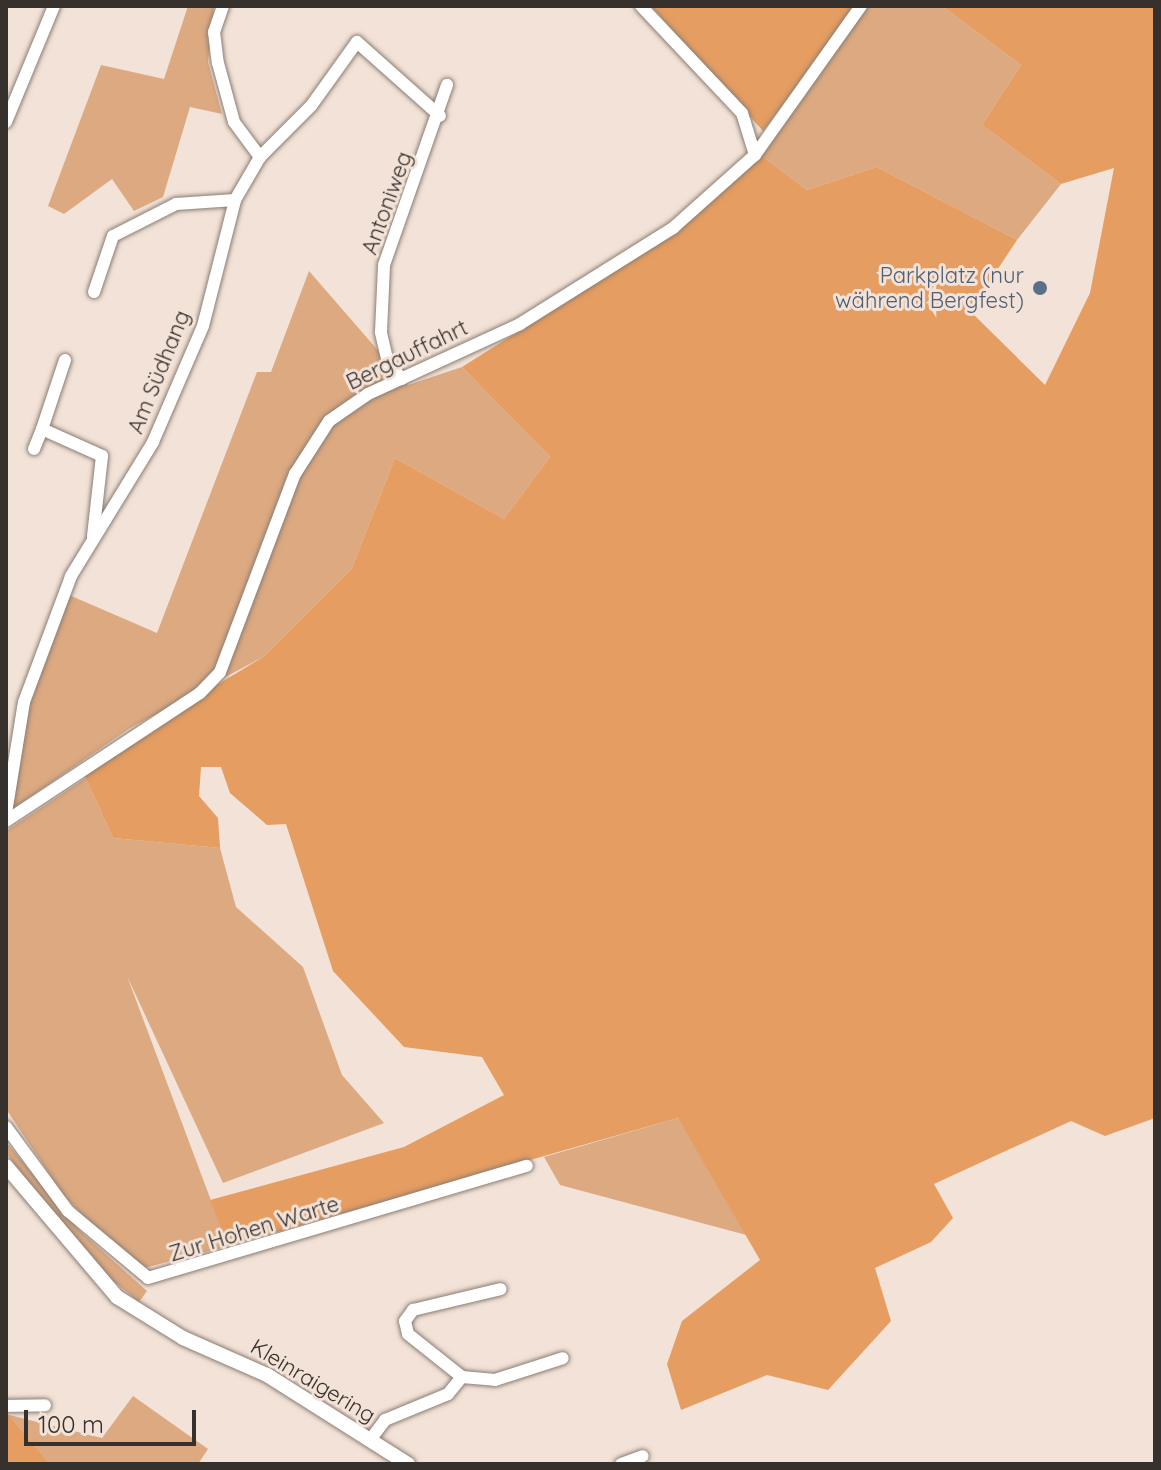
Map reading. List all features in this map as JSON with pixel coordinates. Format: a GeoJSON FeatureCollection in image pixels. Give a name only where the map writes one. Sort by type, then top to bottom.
{"type":"FeatureCollection","features":[{"type":"Feature","properties":{"kind":"street"},"geometry":{"type":"LineString","coordinates":[[6,122],[54,6]]}},
{"type":"Feature","properties":{"kind":"street"},"geometry":{"type":"LineString","coordinates":[[223,6],[214,32],[218,63],[234,122],[260,157]]}},
{"type":"Feature","properties":{"kind":"street"},"geometry":{"type":"LineString","coordinates":[[641,6],[742,113],[755,155]]}},
{"type":"Feature","properties":{"kind":"street","name":"Bergauffahrt"},"geometry":{"type":"LineString","coordinates":[[6,821],[220,672],[314,439],[349,406],[520,324],[615,269],[755,155],[861,6]]}},
{"type":"Feature","properties":{"kind":"street","name":"Am Südhang"},"geometry":{"type":"LineString","coordinates":[[6,813],[24,702],[71,576],[153,442],[203,326],[235,200],[260,157],[311,106],[357,42],[440,116]]}},
{"type":"Feature","properties":{"kind":"street","name":"Antoniweg"},"geometry":{"type":"LineString","coordinates":[[402,379],[388,363],[381,332],[384,265],[440,116],[447,85]]}},
{"type":"Feature","properties":{"kind":"street"},"geometry":{"type":"LineString","coordinates":[[94,292],[113,236],[176,204],[235,200]]}},
{"type":"Feature","properties":{"kind":"street"},"geometry":{"type":"LineString","coordinates":[[34,449],[65,360]]}},
{"type":"Feature","properties":{"kind":"street","name":"Am Südhang"},"geometry":{"type":"LineString","coordinates":[[42,429],[102,456],[90,547]]}},
{"type":"Feature","properties":{"kind":"street","name":"Zur Hohen Warte"},"geometry":{"type":"LineString","coordinates":[[6,1127],[68,1211],[148,1278],[527,1166]]}},
{"type":"Feature","properties":{"kind":"street","name":"Kleinraigering"},"geometry":{"type":"LineString","coordinates":[[6,1166],[86,1268],[150,1321],[267,1375],[408,1464]]}},
{"type":"Feature","properties":{"kind":"street"},"geometry":{"type":"LineString","coordinates":[[501,1289],[413,1310],[405,1321],[408,1334],[462,1377],[495,1380],[563,1358]]}},
{"type":"Feature","properties":{"kind":"street"},"geometry":{"type":"LineString","coordinates":[[370,1440],[385,1420],[448,1394],[462,1377]]}},
{"type":"Feature","properties":{"kind":"street"},"geometry":{"type":"LineString","coordinates":[[6,1406],[45,1405]]}},
{"type":"Feature","properties":{"kind":"street"},"geometry":{"type":"LineString","coordinates":[[621,1464],[643,1456]]}},
{"type":"Feature","properties":{"kind":"shaded area"},"geometry":{"type":"Polygon","coordinates":[[[188,6],[214,6],[208,62],[222,114],[190,107],[163,197],[134,211],[112,179],[64,214],[48,206],[101,65],[164,79],[188,6]]]}},
{"type":"Feature","properties":{"kind":"shaded area"},"geometry":{"type":"Polygon","coordinates":[[[651,6],[857,6],[763,131],[651,6]]]}},
{"type":"Feature","properties":{"kind":"shaded area"},"geometry":{"type":"Polygon","coordinates":[[[861,6],[942,6],[1021,65],[982,125],[1061,184],[1017,240],[877,167],[807,190],[762,156],[861,6]]]}},
{"type":"Feature","properties":{"kind":"shaded area"},"geometry":{"type":"Polygon","coordinates":[[[942,6],[1155,6],[1155,1118],[1105,1136],[1071,1121],[934,1184],[953,1218],[931,1242],[875,1268],[891,1321],[828,1390],[767,1375],[681,1410],[667,1364],[682,1321],[760,1260],[678,1118],[228,1246],[210,1200],[404,1147],[504,1095],[482,1057],[404,1047],[333,971],[286,824],[267,825],[230,793],[221,767],[201,767],[199,796],[218,818],[220,848],[113,838],[81,767],[263,657],[352,568],[395,458],[504,519],[550,457],[462,367],[670,236],[762,156],[807,190],[877,167],[1017,240],[970,311],[1045,385],[1090,293],[1114,168],[1061,184],[982,125],[1021,65],[942,6]]]}},
{"type":"Feature","properties":{"kind":"shaded area"},"geometry":{"type":"Polygon","coordinates":[[[309,271],[408,385],[462,367],[550,457],[504,519],[395,458],[352,568],[263,657],[130,728],[11,810],[29,705],[69,595],[157,633],[257,372],[271,372],[309,271]]]}},
{"type":"Feature","properties":{"kind":"shaded area"},"geometry":{"type":"Polygon","coordinates":[[[86,778],[113,838],[220,848],[236,907],[303,967],[342,1075],[384,1123],[223,1183],[127,976],[228,1246],[133,1271],[63,1194],[6,1109],[6,831],[86,778]]]}},
{"type":"Feature","properties":{"kind":"shaded area"},"geometry":{"type":"Polygon","coordinates":[[[678,1118],[750,1236],[560,1185],[544,1157],[678,1118]]]}},
{"type":"Feature","properties":{"kind":"shaded area"},"geometry":{"type":"Polygon","coordinates":[[[6,1142],[81,1232],[147,1291],[139,1302],[91,1263],[6,1153],[6,1142]]]}},
{"type":"Feature","properties":{"kind":"shaded area"},"geometry":{"type":"Polygon","coordinates":[[[133,1396],[208,1449],[198,1464],[50,1464],[9,1415],[102,1438],[133,1396]]]}},
{"type":"Feature","properties":{"kind":"shaded area"},"geometry":{"type":"Polygon","coordinates":[[[6,1415],[9,1415],[50,1464],[6,1464],[6,1415]]]}},
{"type":"Feature","properties":{"kind":"place","name":"Parkplatz (nur während Bergfest)"},"geometry":{"type":"Point","coordinates":[1040,288]}}]}
